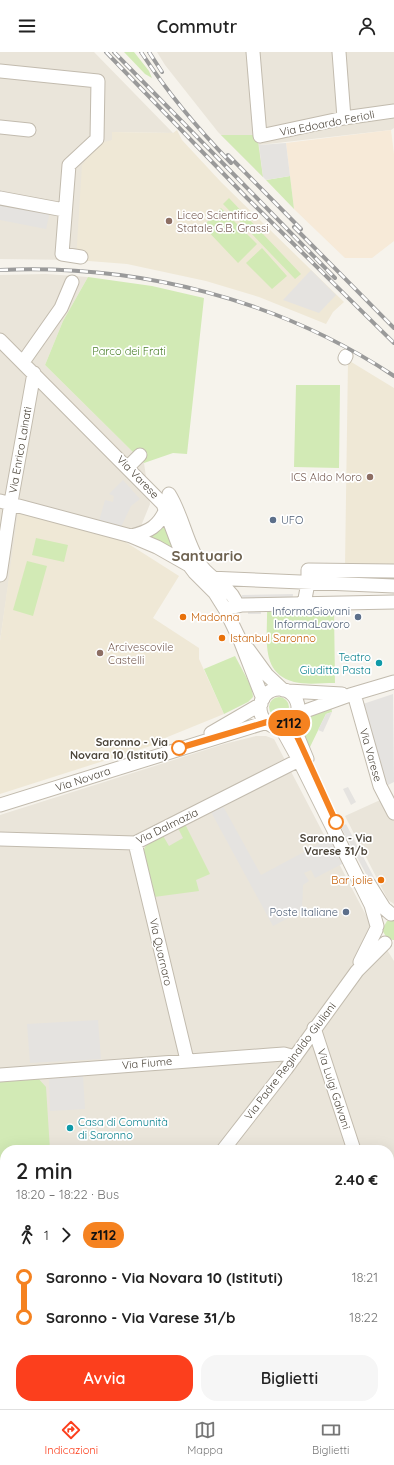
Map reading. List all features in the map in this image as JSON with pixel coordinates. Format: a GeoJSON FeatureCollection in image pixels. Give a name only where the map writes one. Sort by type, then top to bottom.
{"type":"FeatureCollection","features":[{"type":"Feature","properties":{"kind":"street","name":"Via Edoardo Ferioli"},"geometry":{"type":"LineString","coordinates":[[253,52],[260,136],[344,118],[394,110]]}},
{"type":"Feature","properties":{"kind":"street"},"geometry":{"type":"LineString","coordinates":[[339,52],[344,118]]}},
{"type":"Feature","properties":{"kind":"street"},"geometry":{"type":"LineString","coordinates":[[0,71],[98,81],[97,139],[69,164],[64,210],[62,254],[81,257]]}},
{"type":"Feature","properties":{"kind":"street"},"geometry":{"type":"LineString","coordinates":[[0,127],[29,130]]}},
{"type":"Feature","properties":{"kind":"street"},"geometry":{"type":"LineString","coordinates":[[0,198],[64,210]]}},
{"type":"Feature","properties":{"kind":"street"},"geometry":{"type":"LineString","coordinates":[[23,362],[61,308],[72,282]]}},
{"type":"Feature","properties":{"kind":"street","name":"Via Varese"},"geometry":{"type":"LineString","coordinates":[[0,340],[159,498],[166,509],[177,544],[188,565],[215,593],[225,610],[240,640],[262,701]]}},
{"type":"Feature","properties":{"kind":"street","name":"Via Enrico Lainati"},"geometry":{"type":"LineString","coordinates":[[0,575],[5,501],[34,373]]}},
{"type":"Feature","properties":{"kind":"street"},"geometry":{"type":"LineString","coordinates":[[128,467],[140,455]]}},
{"type":"Feature","properties":{"kind":"street"},"geometry":{"type":"LineString","coordinates":[[169,494],[198,562],[210,578],[232,595],[235,600]]}},
{"type":"Feature","properties":{"kind":"street"},"geometry":{"type":"LineString","coordinates":[[5,501],[131,536],[157,547],[188,565]]}},
{"type":"Feature","properties":{"kind":"street"},"geometry":{"type":"LineString","coordinates":[[131,536],[149,532],[154,528],[166,509]]}},
{"type":"Feature","properties":{"kind":"street"},"geometry":{"type":"LineString","coordinates":[[304,604],[308,583],[308,570],[394,571]]}},
{"type":"Feature","properties":{"kind":"street"},"geometry":{"type":"LineString","coordinates":[[210,578],[394,586]]}},
{"type":"Feature","properties":{"kind":"street"},"geometry":{"type":"LineString","coordinates":[[225,610],[242,605],[394,602]]}},
{"type":"Feature","properties":{"kind":"street","name":"Via Varese"},"geometry":{"type":"LineString","coordinates":[[240,640],[267,675],[286,691]]}},
{"type":"Feature","properties":{"kind":"street"},"geometry":{"type":"LineString","coordinates":[[273,724],[289,724],[295,717],[352,694],[394,682]]}},
{"type":"Feature","properties":{"kind":"street"},"geometry":{"type":"LineString","coordinates":[[352,694],[286,691],[269,692],[262,701],[261,714],[283,731],[371,905],[380,940],[391,945]]}},
{"type":"Feature","properties":{"kind":"street"},"geometry":{"type":"LineString","coordinates":[[286,691],[292,695],[297,704],[294,730],[336,823],[372,890],[393,914],[382,918],[377,928]]}},
{"type":"Feature","properties":{"kind":"street","name":"Via Varese"},"geometry":{"type":"LineString","coordinates":[[352,694],[380,786],[394,813]]}},
{"type":"Feature","properties":{"kind":"street","name":"Via Novara"},"geometry":{"type":"LineString","coordinates":[[188,745],[262,701]]}},
{"type":"Feature","properties":{"kind":"street","name":"Via Novara"},"geometry":{"type":"LineString","coordinates":[[0,805],[188,745],[273,724]]}},
{"type":"Feature","properties":{"kind":"street","name":"Via Dalmazia"},"geometry":{"type":"LineString","coordinates":[[0,839],[135,843],[299,760]]}},
{"type":"Feature","properties":{"kind":"street","name":"Via Quarnaro"},"geometry":{"type":"LineString","coordinates":[[135,843],[187,1060]]}},
{"type":"Feature","properties":{"kind":"street","name":"Via Padre Reginaldo Giuliani"},"geometry":{"type":"LineString","coordinates":[[357,971],[363,955],[377,928]]}},
{"type":"Feature","properties":{"kind":"street","name":"Via Padre Reginaldo Giuliani"},"geometry":{"type":"LineString","coordinates":[[227,1145],[295,1057],[314,1028],[357,971],[391,945]]}},
{"type":"Feature","properties":{"kind":"street","name":"Via Luigi Galvani"},"geometry":{"type":"LineString","coordinates":[[314,1028],[352,1145]]}},
{"type":"Feature","properties":{"kind":"street","name":"Via Fiume"},"geometry":{"type":"LineString","coordinates":[[0,1075],[284,1054],[295,1057]]}},
{"type":"Feature","properties":{"kind":"shaded area"},"geometry":{"type":"Polygon","coordinates":[[[0,52],[94,52],[173,133],[112,132],[112,140],[76,260],[0,259],[0,52]]]}},
{"type":"Feature","properties":{"kind":"shaded area"},"geometry":{"type":"Polygon","coordinates":[[[157,52],[394,52],[394,128],[391,130],[259,145],[263,177],[218,132],[165,65],[157,52]]]}},
{"type":"Feature","properties":{"kind":"shaded area","name":"Liceo Scientifico Statale G.B. Grassi"},"geometry":{"type":"Polygon","coordinates":[[[177,130],[182,140],[221,182],[344,302],[333,312],[326,324],[259,297],[206,281],[127,264],[76,260],[82,165],[100,143],[112,140],[112,132],[173,133],[177,130]]]}},
{"type":"Feature","properties":{"kind":"shaded area"},"geometry":{"type":"Polygon","coordinates":[[[391,130],[394,154],[394,241],[372,258],[345,258],[294,209],[286,143],[391,130]]]}},
{"type":"Feature","properties":{"kind":"shaded area"},"geometry":{"type":"Polygon","coordinates":[[[286,143],[290,176],[266,180],[263,177],[259,145],[286,143]]]}},
{"type":"Feature","properties":{"kind":"shaded area"},"geometry":{"type":"Polygon","coordinates":[[[0,202],[50,211],[46,229],[0,220],[0,202]]]}},
{"type":"Feature","properties":{"kind":"shaded area"},"geometry":{"type":"Polygon","coordinates":[[[311,270],[336,295],[319,313],[283,300],[311,270]]]}},
{"type":"Feature","properties":{"kind":"shaded area"},"geometry":{"type":"Polygon","coordinates":[[[46,274],[88,277],[63,321],[45,365],[144,463],[150,504],[141,526],[124,541],[19,512],[0,641],[0,275],[46,274]]]}},
{"type":"Feature","properties":{"kind":"shaded area","name":"ICS Aldo Moro"},"geometry":{"type":"Polygon","coordinates":[[[348,360],[394,388],[394,567],[345,566],[348,360]]]}},
{"type":"Feature","properties":{"kind":"shaded area"},"geometry":{"type":"Polygon","coordinates":[[[123,480],[140,499],[131,506],[121,527],[99,521],[105,500],[113,502],[114,496],[109,494],[123,480]]]}},
{"type":"Feature","properties":{"kind":"shaded area","name":"Arcivescovile Castelli"},"geometry":{"type":"Polygon","coordinates":[[[18,512],[124,541],[179,576],[153,618],[199,648],[199,659],[224,714],[165,738],[166,741],[0,794],[0,641],[18,512]]]}},
{"type":"Feature","properties":{"kind":"shaded area"},"geometry":{"type":"Polygon","coordinates":[[[293,594],[292,608],[261,608],[261,614],[248,614],[248,609],[242,599],[242,595],[293,594]]]}},
{"type":"Feature","properties":{"kind":"shaded area"},"geometry":{"type":"Polygon","coordinates":[[[393,694],[394,782],[386,786],[360,705],[393,694]]]}},
{"type":"Feature","properties":{"kind":"shaded area"},"geometry":{"type":"Polygon","coordinates":[[[332,712],[323,732],[318,730],[326,714],[332,712]]]}},
{"type":"Feature","properties":{"kind":"shaded area"},"geometry":{"type":"Polygon","coordinates":[[[256,736],[266,736],[274,739],[370,923],[394,961],[394,1145],[0,1145],[0,815],[224,744],[256,736]]]}},
{"type":"Feature","properties":{"kind":"shaded area"},"geometry":{"type":"Polygon","coordinates":[[[348,787],[356,802],[351,805],[343,789],[348,787]]]}},
{"type":"Feature","properties":{"kind":"shaded area"},"geometry":{"type":"Polygon","coordinates":[[[389,796],[394,805],[394,904],[388,900],[345,816],[389,796]]]}},
{"type":"Feature","properties":{"kind":"shaded area"},"geometry":{"type":"Polygon","coordinates":[[[223,806],[261,875],[330,838],[344,863],[315,878],[311,870],[304,873],[309,881],[303,885],[302,911],[273,926],[211,812],[223,806]]]}},
{"type":"Feature","properties":{"kind":"shaded area"},"geometry":{"type":"Polygon","coordinates":[[[346,824],[380,889],[375,891],[341,827],[346,824]]]}},
{"type":"Feature","properties":{"kind":"shaded area"},"geometry":{"type":"Polygon","coordinates":[[[98,1020],[101,1059],[30,1063],[27,1024],[98,1020]]]}},
{"type":"Feature","properties":{"kind":"shaded area"},"geometry":{"type":"Polygon","coordinates":[[[83,1076],[85,1109],[50,1111],[49,1078],[83,1076]]]}},
{"type":"Feature","properties":{"kind":"green space"},"geometry":{"type":"Polygon","coordinates":[[[124,52],[134,52],[149,71],[152,78],[145,74],[124,52]]]}},
{"type":"Feature","properties":{"kind":"green space"},"geometry":{"type":"Polygon","coordinates":[[[221,135],[257,135],[263,177],[221,135]]]}},
{"type":"Feature","properties":{"kind":"green space"},"geometry":{"type":"Polygon","coordinates":[[[290,176],[294,209],[266,180],[290,176]]]}},
{"type":"Feature","properties":{"kind":"green space"},"geometry":{"type":"Polygon","coordinates":[[[229,198],[301,274],[295,279],[223,204],[229,198]]]}},
{"type":"Feature","properties":{"kind":"green space"},"geometry":{"type":"Polygon","coordinates":[[[221,208],[257,244],[238,263],[203,226],[221,208]]]}},
{"type":"Feature","properties":{"kind":"green space"},"geometry":{"type":"Polygon","coordinates":[[[262,248],[287,276],[272,289],[246,263],[262,248]]]}},
{"type":"Feature","properties":{"kind":"green space","name":"Parco dei Frati"},"geometry":{"type":"Polygon","coordinates":[[[88,277],[152,286],[204,298],[187,454],[173,453],[144,463],[45,365],[63,321],[88,277]]]}},
{"type":"Feature","properties":{"kind":"green space"},"geometry":{"type":"Polygon","coordinates":[[[296,385],[340,385],[339,468],[294,467],[296,385]]]}},
{"type":"Feature","properties":{"kind":"green space"},"geometry":{"type":"Polygon","coordinates":[[[164,521],[175,553],[146,537],[164,521]]]}},
{"type":"Feature","properties":{"kind":"green space"},"geometry":{"type":"Polygon","coordinates":[[[36,538],[68,545],[64,562],[32,555],[36,538]]]}},
{"type":"Feature","properties":{"kind":"green space"},"geometry":{"type":"Polygon","coordinates":[[[27,561],[47,566],[33,616],[13,610],[27,561]]]}},
{"type":"Feature","properties":{"kind":"green space"},"geometry":{"type":"Polygon","coordinates":[[[267,608],[334,609],[335,683],[309,684],[294,682],[275,671],[270,662],[268,652],[267,608]]]}},
{"type":"Feature","properties":{"kind":"green space"},"geometry":{"type":"Polygon","coordinates":[[[235,656],[252,688],[253,697],[248,702],[224,714],[204,669],[235,656]]]}},
{"type":"Feature","properties":{"kind":"green space"},"geometry":{"type":"Polygon","coordinates":[[[279,697],[286,700],[289,707],[286,714],[279,717],[272,714],[269,707],[272,700],[279,697]]]}},
{"type":"Feature","properties":{"kind":"green space"},"geometry":{"type":"Polygon","coordinates":[[[331,706],[332,712],[326,714],[310,747],[307,748],[299,730],[299,720],[331,706]]]}},
{"type":"Feature","properties":{"kind":"green space"},"geometry":{"type":"Polygon","coordinates":[[[184,822],[210,874],[196,880],[199,891],[154,897],[143,853],[144,849],[150,841],[162,834],[169,846],[183,838],[177,826],[184,822]]]}},
{"type":"Feature","properties":{"kind":"green space"},"geometry":{"type":"Polygon","coordinates":[[[394,919],[393,940],[387,938],[382,930],[387,921],[394,919]]]}},
{"type":"Feature","properties":{"kind":"green space"},"geometry":{"type":"Polygon","coordinates":[[[37,1077],[46,1087],[50,1145],[0,1145],[0,1081],[37,1077]]]}},
{"type":"Feature","properties":{"kind":"railway"},"geometry":{"type":"LineString","coordinates":[[106,52],[247,198],[394,343]]}},
{"type":"Feature","properties":{"kind":"railway"},"geometry":{"type":"LineString","coordinates":[[114,52],[335,278]]}},
{"type":"Feature","properties":{"kind":"railway"},"geometry":{"type":"LineString","coordinates":[[141,52],[183,110],[231,163]]}},
{"type":"Feature","properties":{"kind":"railway"},"geometry":{"type":"LineString","coordinates":[[149,52],[162,72]]}},
{"type":"Feature","properties":{"kind":"railway"},"geometry":{"type":"LineString","coordinates":[[228,155],[301,229]]}},
{"type":"Feature","properties":{"kind":"railway"},"geometry":{"type":"LineString","coordinates":[[294,227],[394,328]]}},
{"type":"Feature","properties":{"kind":"railway"},"geometry":{"type":"LineString","coordinates":[[0,270],[52,270],[103,273],[155,281],[205,292],[255,307],[303,326],[349,349],[394,376]]}},
{"type":"Feature","properties":{"kind":"bus line","name":"z112"},"geometry":{"type":"LineString","coordinates":[[179,748],[250,726],[267,722],[274,726],[284,726],[293,720],[294,730],[336,822]]}},
{"type":"Feature","properties":{"kind":"place","name":"Liceo Scientifico Statale G.B. Grassi"},"geometry":{"type":"Point","coordinates":[169,221]}},
{"type":"Feature","properties":{"kind":"place","name":"ICS Aldo Moro"},"geometry":{"type":"Point","coordinates":[370,477]}},
{"type":"Feature","properties":{"kind":"place","name":"UFO"},"geometry":{"type":"Point","coordinates":[273,520]}},
{"type":"Feature","properties":{"kind":"place","name":"Madonna"},"geometry":{"type":"Point","coordinates":[183,617]}},
{"type":"Feature","properties":{"kind":"place","name":"InformaGiovani InformaLavoro"},"geometry":{"type":"Point","coordinates":[358,617]}},
{"type":"Feature","properties":{"kind":"place","name":"Istanbul Saronno"},"geometry":{"type":"Point","coordinates":[222,638]}},
{"type":"Feature","properties":{"kind":"place","name":"Arcivescovile Castelli"},"geometry":{"type":"Point","coordinates":[100,653]}},
{"type":"Feature","properties":{"kind":"place","name":"Teatro Giuditta Pasta"},"geometry":{"type":"Point","coordinates":[379,663]}},
{"type":"Feature","properties":{"kind":"place","name":"Saronno - Via Novara 10 (Istituti)"},"geometry":{"type":"Point","coordinates":[179,748]}},
{"type":"Feature","properties":{"kind":"place","name":"Saronno - Via Varese 31/b"},"geometry":{"type":"Point","coordinates":[336,822]}},
{"type":"Feature","properties":{"kind":"place","name":"Bar jolie"},"geometry":{"type":"Point","coordinates":[381,880]}},
{"type":"Feature","properties":{"kind":"place","name":"Poste Italiane"},"geometry":{"type":"Point","coordinates":[346,912]}},
{"type":"Feature","properties":{"kind":"place","name":"Casa di Comunità di Saronno"},"geometry":{"type":"Point","coordinates":[70,1128]}},
{"type":"Feature","properties":{"kind":"district","name":"Santuario"},"geometry":{"type":"Point","coordinates":[207,556]}}]}
